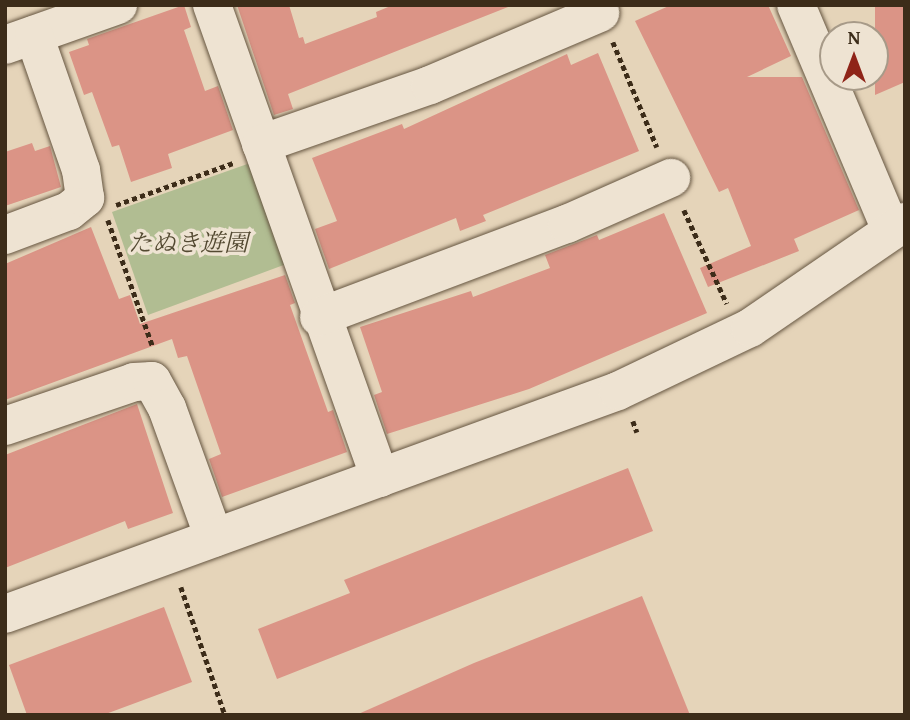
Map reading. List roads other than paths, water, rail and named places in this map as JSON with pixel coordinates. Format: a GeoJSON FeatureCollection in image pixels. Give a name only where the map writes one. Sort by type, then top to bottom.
{"type":"FeatureCollection","features":[{"type":"Feature","properties":{"kind":"street"},"geometry":{"type":"LineString","coordinates":[[5,234],[69,211],[85,198],[81,170],[20,40],[118,5]]}},
{"type":"Feature","properties":{"kind":"street"},"geometry":{"type":"LineString","coordinates":[[212,5],[319,317],[380,478]]}},
{"type":"Feature","properties":{"kind":"street"},"geometry":{"type":"LineString","coordinates":[[5,614],[552,418],[696,356],[761,321],[898,226],[796,5]]}},
{"type":"Feature","properties":{"kind":"street"},"geometry":{"type":"LineString","coordinates":[[261,144],[442,80],[600,13]]}},
{"type":"Feature","properties":{"kind":"street"},"geometry":{"type":"LineString","coordinates":[[319,317],[567,224],[671,178]]}},
{"type":"Feature","properties":{"kind":"street"},"geometry":{"type":"LineString","coordinates":[[5,426],[134,382],[152,380],[161,395],[214,538]]}},
{"type":"Feature","properties":{"kind":"park label","name":"たぬき遊園"},"geometry":{"type":"Point","coordinates":[188,243]}}]}
